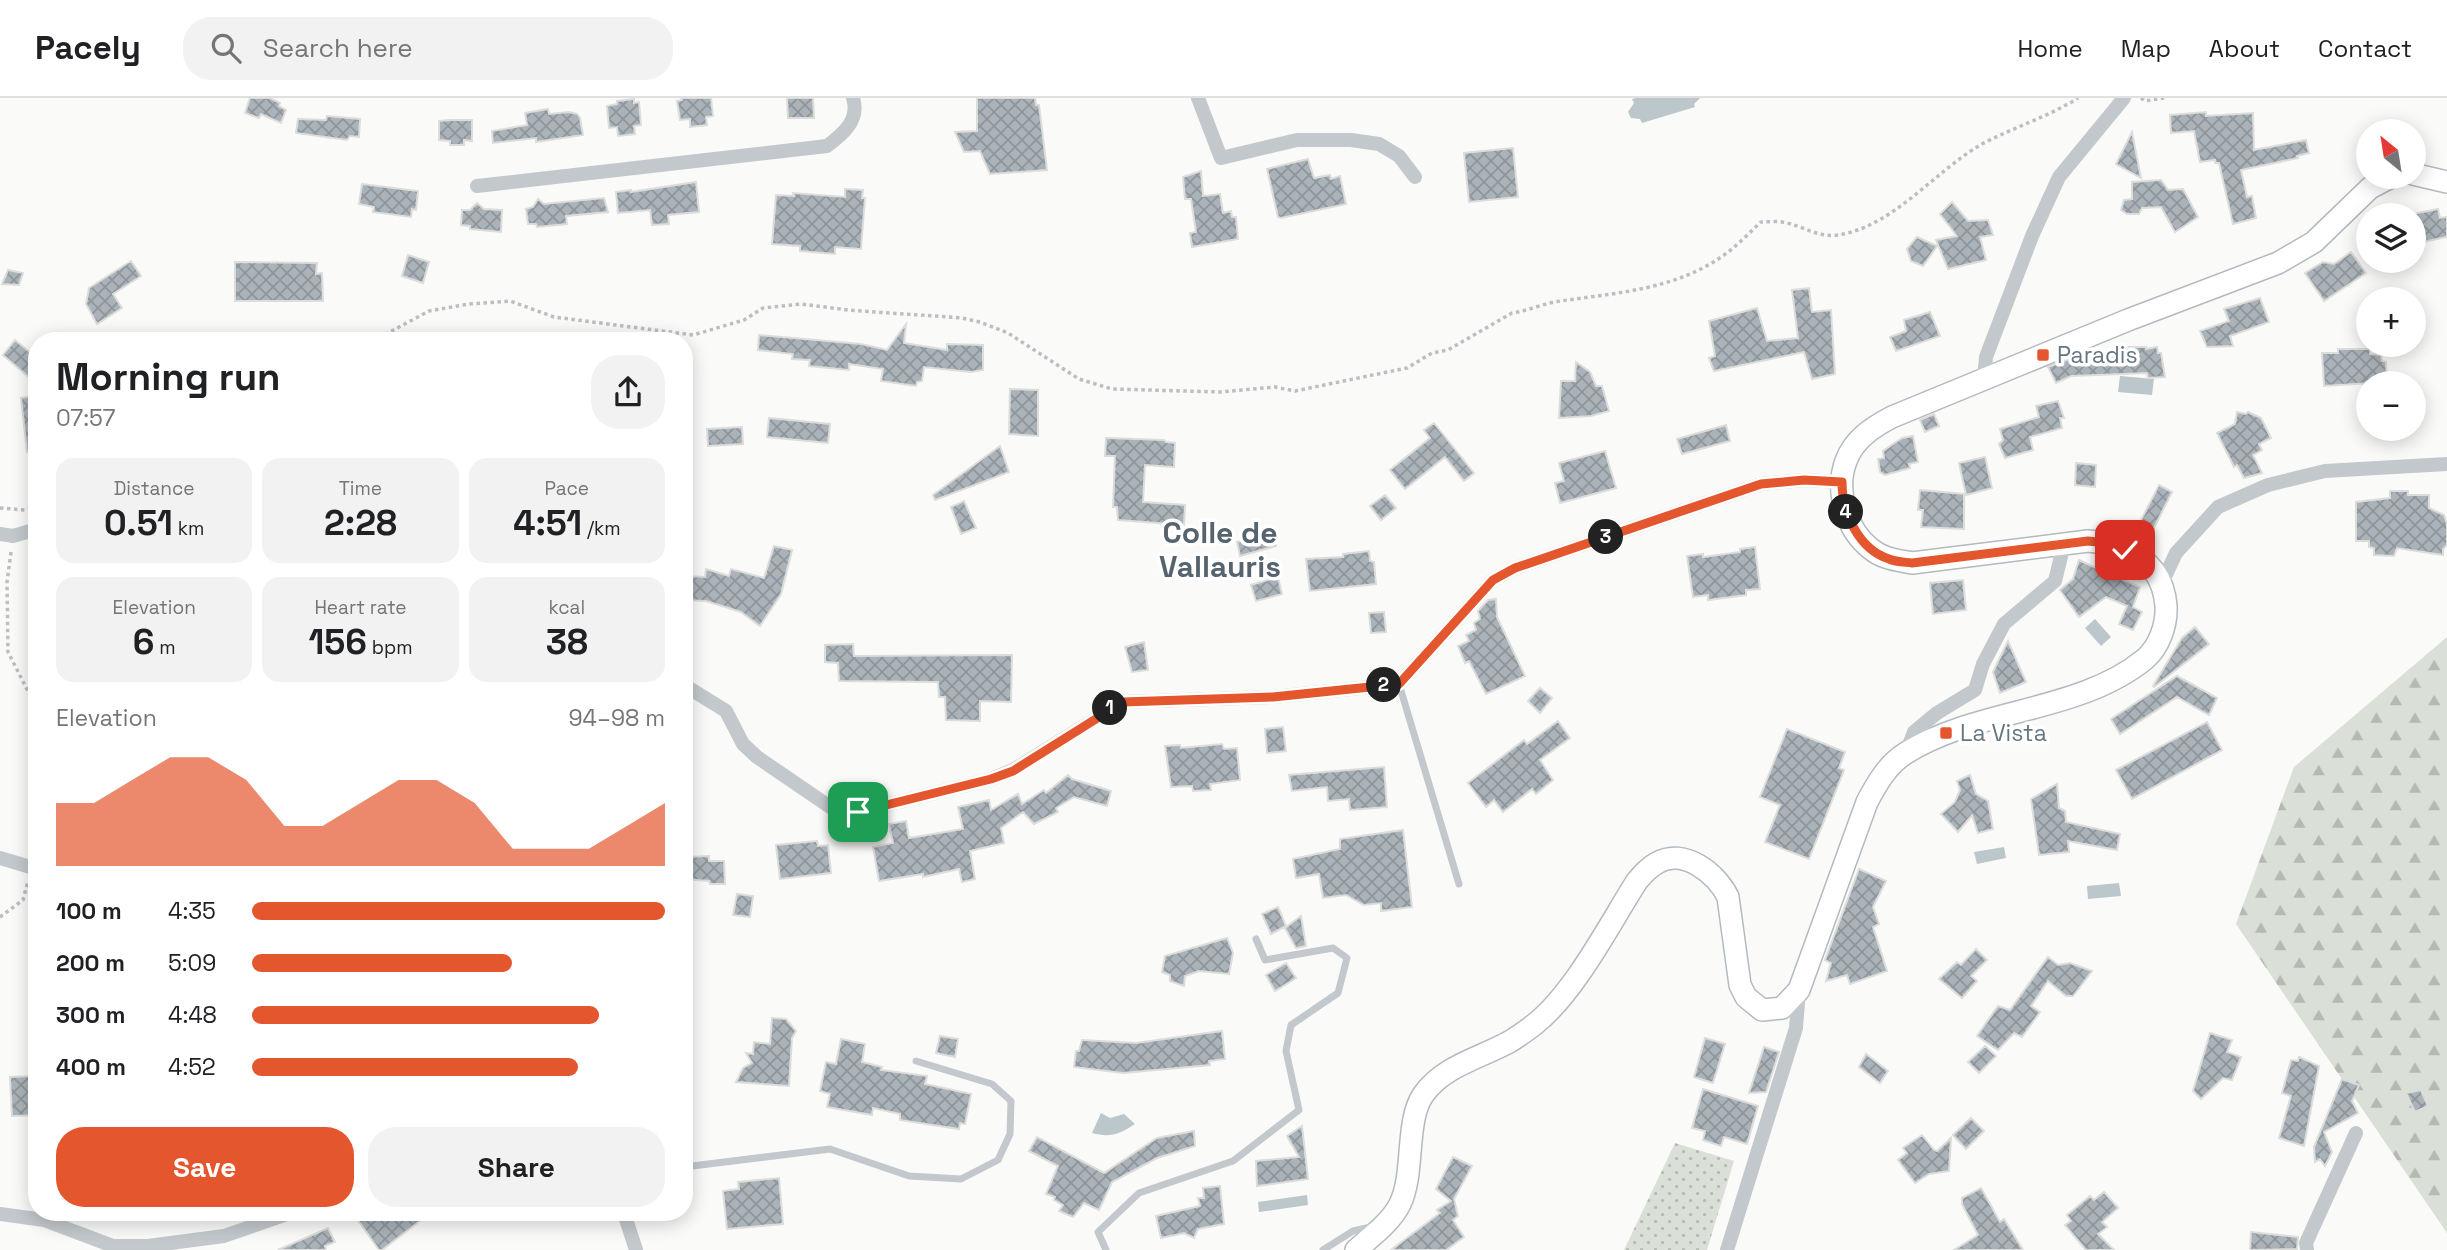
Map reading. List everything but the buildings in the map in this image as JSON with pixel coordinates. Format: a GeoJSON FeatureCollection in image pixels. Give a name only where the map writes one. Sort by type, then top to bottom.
{"type":"FeatureCollection","features":[{"type":"Feature","properties":{"kind":"main road"},"geometry":{"type":"LineString","coordinates":[[2426,177],[2447,182]]}},
{"type":"Feature","properties":{"kind":"main road"},"geometry":{"type":"LineString","coordinates":[[1356,1250],[1385,1224],[1400,1204],[1422,1096],[1439,1078],[1511,1041],[1554,1006],[1637,881],[1659,861],[1672,859],[1701,865],[1724,888],[1734,926],[1740,985],[1753,1005],[1762,1010],[1782,1008],[1799,990],[1867,802],[1879,780],[1894,762],[1946,733],[2097,686],[2147,657],[2162,635],[2166,618],[2162,583],[2142,558],[2125,550],[2097,542],[2064,544],[1912,563],[1889,559],[1871,549],[1858,534],[1842,500],[1846,460],[1858,440],[1872,427],[2128,320],[2278,263],[2314,242],[2369,189]]}},
{"type":"Feature","properties":{"kind":"street"},"geometry":{"type":"LineString","coordinates":[[477,186],[827,146],[848,130],[855,106],[853,98]]}},
{"type":"Feature","properties":{"kind":"street"},"geometry":{"type":"LineString","coordinates":[[1198,98],[1221,158],[1297,140],[1351,140],[1379,144],[1399,156],[1415,177]]}},
{"type":"Feature","properties":{"kind":"street"},"geometry":{"type":"LineString","coordinates":[[1984,380],[1986,357],[2032,236],[2059,177],[2124,98]]}},
{"type":"Feature","properties":{"kind":"street"},"geometry":{"type":"LineString","coordinates":[[2162,583],[2176,553],[2218,507],[2267,485],[2325,471],[2447,464]]}},
{"type":"Feature","properties":{"kind":"street"},"geometry":{"type":"LineString","coordinates":[[693,691],[726,712],[743,744],[757,757],[839,813],[858,812],[991,779],[1013,771],[1123,702],[1273,697],[1399,684],[1493,580],[1515,568],[1761,484],[1804,480],[1842,482]]}},
{"type":"Feature","properties":{"kind":"street"},"geometry":{"type":"LineString","coordinates":[[7,535],[28,530]]}},
{"type":"Feature","properties":{"kind":"street"},"geometry":{"type":"LineString","coordinates":[[1906,753],[1914,732],[1937,713],[1975,690],[1983,664],[2004,624],[2055,581],[2064,544]]}},
{"type":"Feature","properties":{"kind":"street"},"geometry":{"type":"LineString","coordinates":[[0,858],[28,867]]}},
{"type":"Feature","properties":{"kind":"street"},"geometry":{"type":"LineString","coordinates":[[1727,1250],[1796,1028],[1799,990]]}},
{"type":"Feature","properties":{"kind":"street"},"geometry":{"type":"LineString","coordinates":[[2306,1250],[2306,1244],[2356,1133]]}},
{"type":"Feature","properties":{"kind":"street"},"geometry":{"type":"LineString","coordinates":[[0,1214],[28,1218]]}},
{"type":"Feature","properties":{"kind":"street"},"geometry":{"type":"LineString","coordinates":[[47,1221],[113,1246],[148,1246],[224,1236],[267,1221]]}},
{"type":"Feature","properties":{"kind":"street"},"geometry":{"type":"LineString","coordinates":[[627,1221],[636,1250]]}},
{"type":"Feature","properties":{"kind":"lane"},"geometry":{"type":"LineString","coordinates":[[1399,684],[1459,884]]}},
{"type":"Feature","properties":{"kind":"lane"},"geometry":{"type":"LineString","coordinates":[[1106,1250],[1098,1232],[1139,1193],[1233,1161],[1299,1110],[1286,1051],[1291,1025],[1338,993],[1348,958],[1333,948],[1265,960],[1256,939]]}},
{"type":"Feature","properties":{"kind":"lane"},"geometry":{"type":"LineString","coordinates":[[693,1166],[830,1149],[909,1176],[961,1179],[998,1160],[1010,1133],[1011,1101],[992,1084],[916,1061]]}},
{"type":"Feature","properties":{"kind":"lane"},"geometry":{"type":"LineString","coordinates":[[1323,1250],[1353,1231],[1385,1224]]}},
{"type":"Feature","properties":{"kind":"path"},"geometry":{"type":"LineString","coordinates":[[693,335],[744,320],[763,308],[801,304],[953,317],[981,322],[1008,332],[1079,379],[1112,389],[1198,392],[1275,387],[1295,391],[1407,368],[1432,353],[1448,350],[1512,313],[1524,312],[1549,303],[1663,285],[1724,256],[1760,222],[1782,222],[1819,236],[1840,235],[1893,210],[1980,145],[2052,114],[2078,98]]}},
{"type":"Feature","properties":{"kind":"path"},"geometry":{"type":"LineString","coordinates":[[2141,98],[2145,101],[2164,98]]}},
{"type":"Feature","properties":{"kind":"path"},"geometry":{"type":"LineString","coordinates":[[390,332],[429,311],[510,301],[554,317],[670,332]]}},
{"type":"Feature","properties":{"kind":"path"},"geometry":{"type":"LineString","coordinates":[[0,508],[28,509]]}},
{"type":"Feature","properties":{"kind":"path"},"geometry":{"type":"LineString","coordinates":[[7,535],[8,652],[28,691]]}},
{"type":"Feature","properties":{"kind":"path"},"geometry":{"type":"LineString","coordinates":[[0,917],[23,900],[28,886]]}},
{"type":"Feature","properties":{"kind":"green space"},"geometry":{"type":"Polygon","coordinates":[[[2447,637],[2447,1233],[2236,924],[2294,767],[2447,637]]]}},
{"type":"Feature","properties":{"kind":"green space"},"geometry":{"type":"Polygon","coordinates":[[[1675,1143],[1734,1161],[1707,1250],[1624,1250],[1675,1143]]]}},
{"type":"Feature","properties":{"kind":"shaded area"},"geometry":{"type":"Polygon","coordinates":[[[1700,98],[1694,104],[1695,107],[1642,123],[1640,119],[1631,118],[1628,112],[1634,103],[1632,99],[1700,98]]]}},
{"type":"Feature","properties":{"kind":"shaded area"},"geometry":{"type":"Polygon","coordinates":[[[2120,376],[2154,379],[2152,395],[2118,392],[2120,376]]]}},
{"type":"Feature","properties":{"kind":"shaded area"},"geometry":{"type":"Polygon","coordinates":[[[2095,619],[2111,637],[2101,646],[2085,628],[2095,619]]]}},
{"type":"Feature","properties":{"kind":"shaded area"},"geometry":{"type":"Polygon","coordinates":[[[2004,847],[2006,858],[1977,864],[1974,852],[2004,847]]]}},
{"type":"Feature","properties":{"kind":"shaded area"},"geometry":{"type":"Polygon","coordinates":[[[2119,883],[2121,896],[2088,899],[2087,886],[2119,883]]]}},
{"type":"Feature","properties":{"kind":"shaded area"},"geometry":{"type":"Polygon","coordinates":[[[1101,1113],[1110,1118],[1124,1114],[1135,1124],[1115,1134],[1092,1133],[1101,1113]]]}},
{"type":"Feature","properties":{"kind":"shaded area"},"geometry":{"type":"Polygon","coordinates":[[[1307,1195],[1308,1205],[1259,1212],[1258,1202],[1307,1195]]]}},
{"type":"Feature","properties":{"kind":"place","name":"Paradis"},"geometry":{"type":"Point","coordinates":[2043,355]}},
{"type":"Feature","properties":{"kind":"place","name":"La Vista"},"geometry":{"type":"Point","coordinates":[1946,733]}},
{"type":"Feature","properties":{"kind":"district","name":"Colle de Vallauris"},"geometry":{"type":"Point","coordinates":[1220,550]}},
{"type":"Feature","properties":{"kind":"route"},"geometry":{"type":"LineString","coordinates":[[858,812],[991,779],[1013,771],[1123,702],[1273,697],[1399,684],[1493,580],[1515,568],[1761,484],[1804,480],[1842,482],[1842,500],[1858,534],[1871,549],[1889,559],[1912,563],[2088,541],[2106,543],[2125,550]]}}]}
